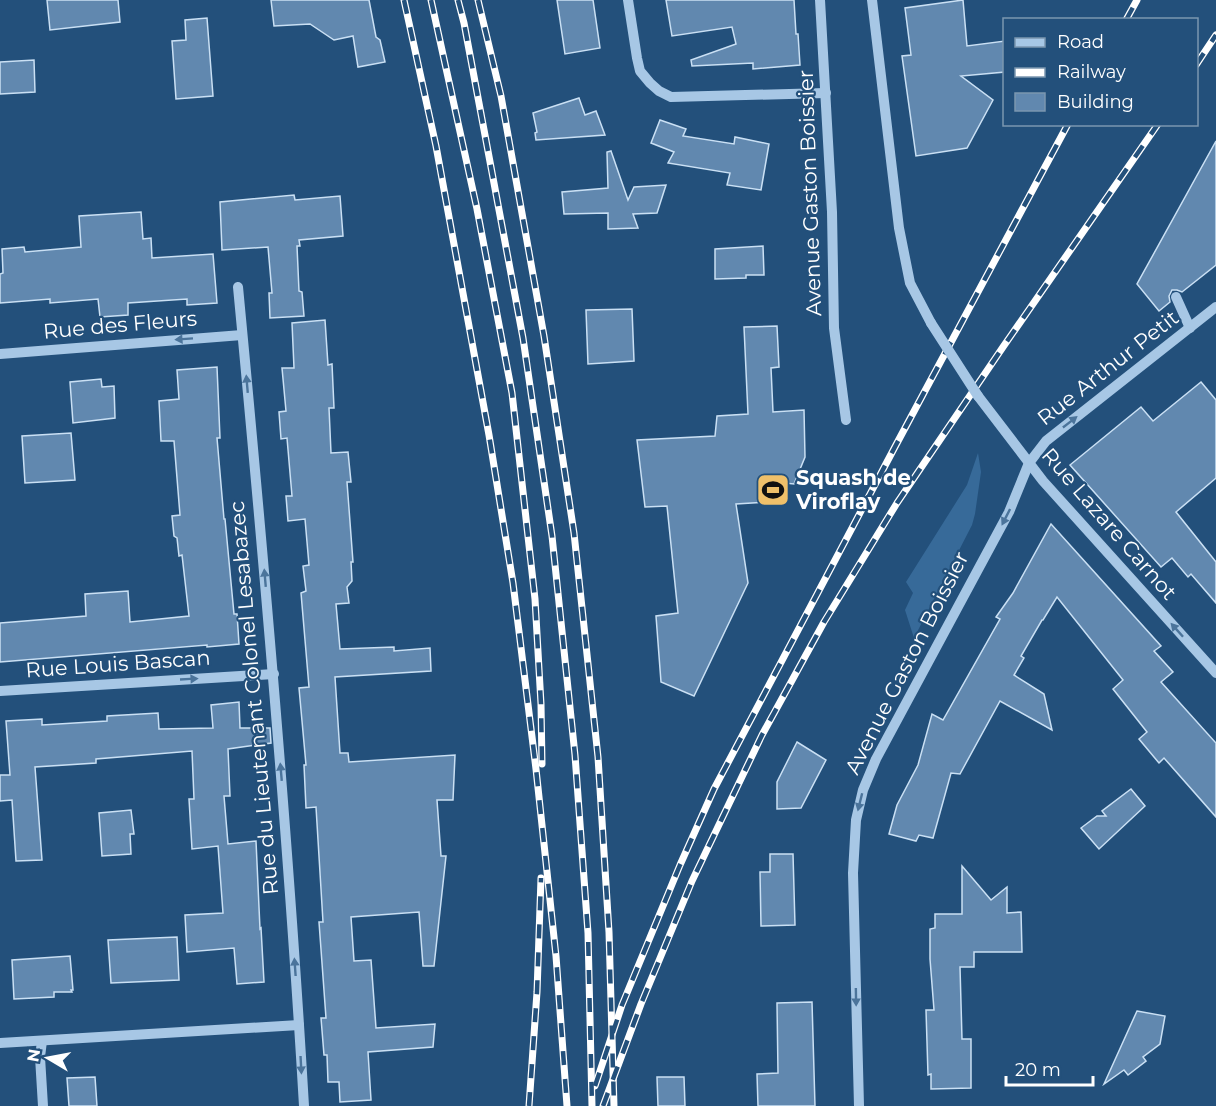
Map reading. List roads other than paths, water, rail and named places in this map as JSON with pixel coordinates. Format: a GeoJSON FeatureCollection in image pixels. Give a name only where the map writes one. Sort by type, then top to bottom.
{"type":"FeatureCollection","features":[{"type":"Feature","properties":{"kind":"street"},"geometry":{"type":"LineString","coordinates":[[628,0],[640,71],[650,83],[671,97],[826,93]]}},
{"type":"Feature","properties":{"kind":"street","name":"Avenue Gaston Boissier"},"geometry":{"type":"LineString","coordinates":[[820,0],[832,212],[834,328],[846,420]]}},
{"type":"Feature","properties":{"kind":"street","name":"Rue Lazare Carnot"},"geometry":{"type":"LineString","coordinates":[[872,0],[899,228],[910,283],[931,323],[978,396],[1029,463],[1216,673]]}},
{"type":"Feature","properties":{"kind":"street","name":"Rue du Lieutenant Colonel Lesabazec"},"geometry":{"type":"LineString","coordinates":[[238,287],[274,674],[304,1106]]}},
{"type":"Feature","properties":{"kind":"street"},"geometry":{"type":"LineString","coordinates":[[1176,297],[1190,328]]}},
{"type":"Feature","properties":{"kind":"street","name":"Rue Arthur Petit"},"geometry":{"type":"LineString","coordinates":[[1029,463],[1046,441],[1216,307]]}},
{"type":"Feature","properties":{"kind":"street","name":"Rue des Fleurs"},"geometry":{"type":"LineString","coordinates":[[0,354],[242,335]]}},
{"type":"Feature","properties":{"kind":"street","name":"Avenue Gaston Boissier"},"geometry":{"type":"LineString","coordinates":[[859,1106],[854,873],[856,820],[863,790],[876,759],[1009,512],[1029,463]]}},
{"type":"Feature","properties":{"kind":"street","name":"Rue Louis Bascan"},"geometry":{"type":"LineString","coordinates":[[0,691],[274,674]]}},
{"type":"Feature","properties":{"kind":"street"},"geometry":{"type":"LineString","coordinates":[[0,1043],[299,1025]]}},
{"type":"Feature","properties":{"kind":"street"},"geometry":{"type":"LineString","coordinates":[[42,1041],[40,1057],[43,1106]]}},
{"type":"Feature","properties":{"kind":"railway"},"geometry":{"type":"LineString","coordinates":[[404,0],[436,146],[489,435],[513,583],[556,956],[567,1106]]}},
{"type":"Feature","properties":{"kind":"railway"},"geometry":{"type":"LineString","coordinates":[[431,0],[477,209],[512,393],[535,599],[542,764]]}},
{"type":"Feature","properties":{"kind":"railway"},"geometry":{"type":"LineString","coordinates":[[458,0],[523,338],[552,536],[575,755],[588,933],[592,1106]]}},
{"type":"Feature","properties":{"kind":"railway"},"geometry":{"type":"LineString","coordinates":[[478,0],[501,96],[544,336],[574,533],[598,757],[609,932],[614,1106]]}},
{"type":"Feature","properties":{"kind":"railway"},"geometry":{"type":"LineString","coordinates":[[1127,18],[1137,0]]}},
{"type":"Feature","properties":{"kind":"railway"},"geometry":{"type":"LineString","coordinates":[[1198,62],[1216,35]]}},
{"type":"Feature","properties":{"kind":"railway"},"geometry":{"type":"LineString","coordinates":[[595,1086],[622,1005],[714,789],[1067,126]]}},
{"type":"Feature","properties":{"kind":"railway"},"geometry":{"type":"LineString","coordinates":[[603,1106],[641,1004],[692,881],[762,735],[824,622],[897,503],[1157,126]]}},
{"type":"Feature","properties":{"kind":"railway"},"geometry":{"type":"LineString","coordinates":[[529,1106],[537,992],[541,878]]}},
{"type":"Feature","properties":{"kind":"place","name":"Squash de Viroflay"},"geometry":{"type":"Point","coordinates":[773,490]}}]}
